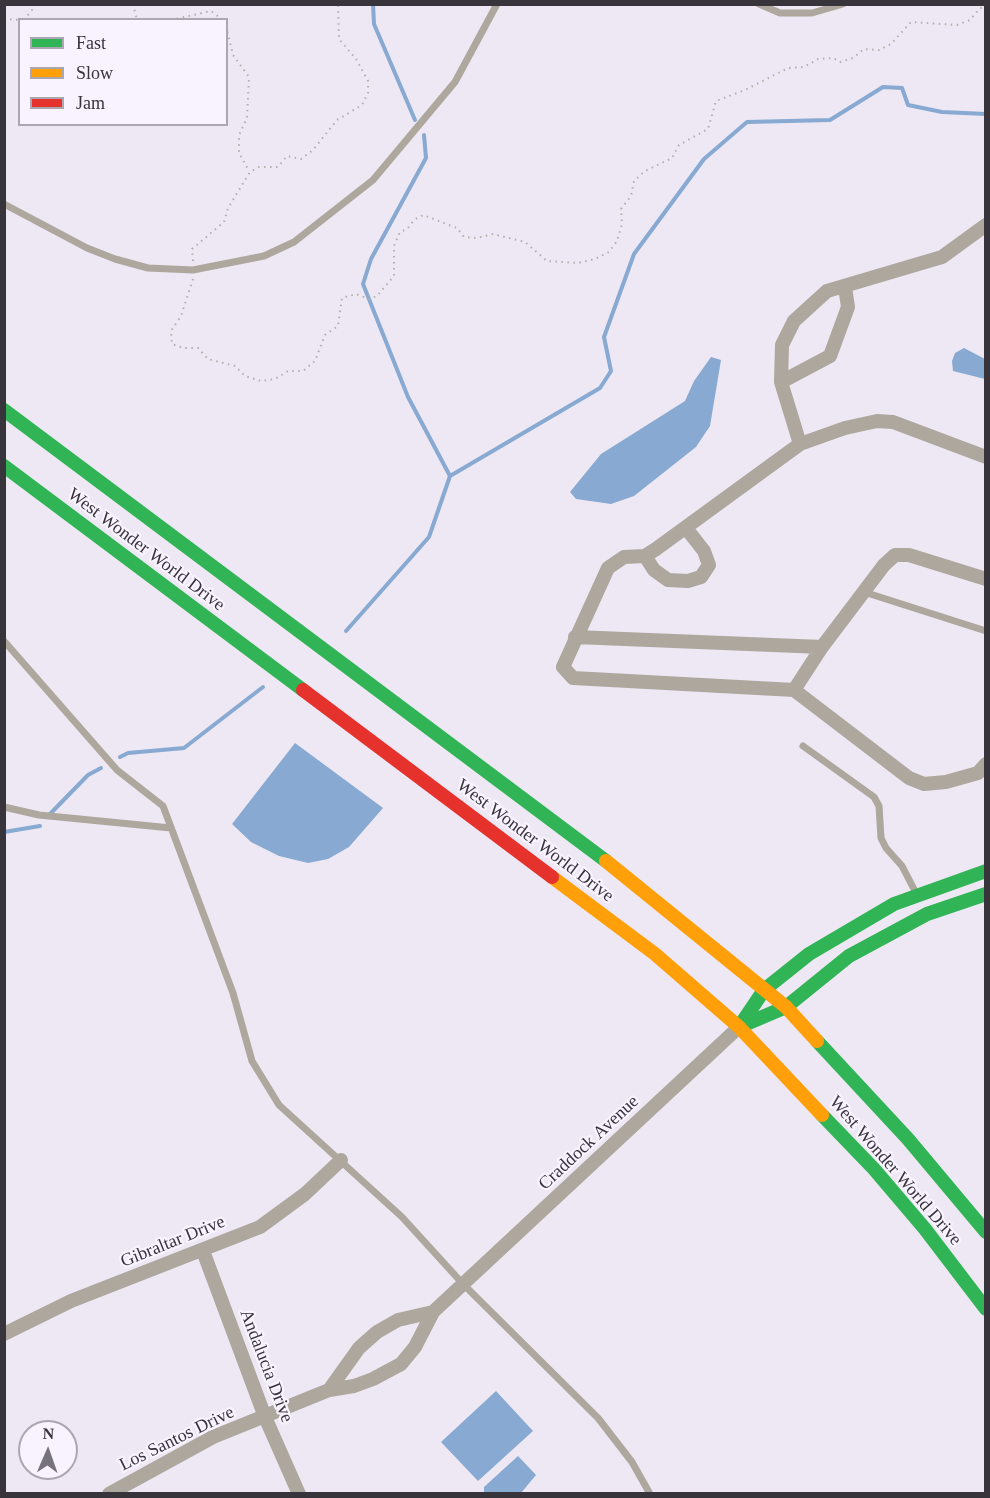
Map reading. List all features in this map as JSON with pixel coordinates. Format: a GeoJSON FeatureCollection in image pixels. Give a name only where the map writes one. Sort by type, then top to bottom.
{"type":"FeatureCollection","features":[{"type":"Feature","properties":{"kind":"main road","name":"West Wonder World Drive"},"geometry":{"type":"LineString","coordinates":[[4,410],[631,880],[786,1007],[908,1138],[986,1232]]}},
{"type":"Feature","properties":{"kind":"main road","name":"West Wonder World Drive"},"geometry":{"type":"LineString","coordinates":[[4,466],[648,949],[739,1027],[874,1169],[926,1228],[986,1309]]}},
{"type":"Feature","properties":{"kind":"main road","name":"Craddock Avenue"},"geometry":{"type":"LineString","coordinates":[[739,1027],[764,990],[809,954],[894,904],[986,871]]}},
{"type":"Feature","properties":{"kind":"main road","name":"Craddock Avenue"},"geometry":{"type":"LineString","coordinates":[[739,1027],[786,1007],[849,956],[927,914],[986,894]]}},
{"type":"Feature","properties":{"kind":"street"},"geometry":{"type":"LineString","coordinates":[[800,444],[781,382],[782,345],[794,321],[827,291],[942,257],[986,225]]}},
{"type":"Feature","properties":{"kind":"street"},"geometry":{"type":"LineString","coordinates":[[781,382],[830,356],[848,307],[845,287]]}},
{"type":"Feature","properties":{"kind":"street"},"geometry":{"type":"LineString","coordinates":[[986,458],[894,422],[877,421],[845,428],[800,444],[645,556],[624,557],[608,568],[563,667],[573,678],[794,690],[909,778],[924,784],[946,782],[978,773],[986,764]]}},
{"type":"Feature","properties":{"kind":"street"},"geometry":{"type":"LineString","coordinates":[[645,556],[654,570],[668,580],[688,581],[701,577],[709,565],[704,551],[686,528]]}},
{"type":"Feature","properties":{"kind":"street"},"geometry":{"type":"LineString","coordinates":[[794,690],[822,647],[895,555],[909,555],[986,579]]}},
{"type":"Feature","properties":{"kind":"street"},"geometry":{"type":"LineString","coordinates":[[575,637],[822,647]]}},
{"type":"Feature","properties":{"kind":"street","name":"Craddock Avenue"},"geometry":{"type":"LineString","coordinates":[[463,1284],[739,1027]]}},
{"type":"Feature","properties":{"kind":"street","name":"Gibraltar Drive"},"geometry":{"type":"LineString","coordinates":[[4,1334],[71,1301],[260,1227],[282,1213],[341,1160]]}},
{"type":"Feature","properties":{"kind":"street","name":"Andalucia Drive"},"geometry":{"type":"LineString","coordinates":[[203,1251],[265,1417],[299,1494]]}},
{"type":"Feature","properties":{"kind":"street","name":"Los Santos Drive"},"geometry":{"type":"LineString","coordinates":[[109,1494],[213,1437],[329,1390],[354,1386],[373,1379],[401,1364],[415,1347],[433,1312],[463,1284]]}},
{"type":"Feature","properties":{"kind":"street"},"geometry":{"type":"LineString","coordinates":[[329,1390],[359,1348],[377,1332],[398,1320],[433,1312]]}},
{"type":"Feature","properties":{"kind":"lane"},"geometry":{"type":"LineString","coordinates":[[4,204],[87,248],[148,268],[193,270],[264,256],[294,242],[373,180],[455,82],[497,4]]}},
{"type":"Feature","properties":{"kind":"lane"},"geometry":{"type":"LineString","coordinates":[[759,4],[780,13],[812,13],[843,4]]}},
{"type":"Feature","properties":{"kind":"lane"},"geometry":{"type":"LineString","coordinates":[[864,592],[986,631]]}},
{"type":"Feature","properties":{"kind":"lane"},"geometry":{"type":"LineString","coordinates":[[4,641],[117,770],[163,806],[233,993],[252,1061],[279,1105],[402,1217],[463,1284],[598,1418],[632,1462],[650,1494]]}},
{"type":"Feature","properties":{"kind":"lane"},"geometry":{"type":"LineString","coordinates":[[803,746],[874,798],[879,806],[881,838],[886,848],[902,866],[917,896]]}},
{"type":"Feature","properties":{"kind":"lane"},"geometry":{"type":"LineString","coordinates":[[4,807],[39,815],[171,828]]}},
{"type":"Feature","properties":{"kind":"path"},"geometry":{"type":"LineString","coordinates":[[25,18],[32,10],[32,4]]}},
{"type":"Feature","properties":{"kind":"path"},"geometry":{"type":"LineString","coordinates":[[338,4],[339,39],[356,59],[368,81],[368,93],[362,105],[337,120],[313,150],[301,159],[287,156],[278,167],[260,167],[250,172],[228,208],[224,222],[192,249],[193,270],[186,302],[171,331],[172,344],[183,348],[198,348],[208,359],[235,366],[246,376],[261,381],[274,379],[288,371],[303,371],[315,361],[325,335],[338,326],[342,298],[356,294],[369,299],[377,296],[394,276],[394,246],[400,232],[423,215],[449,224],[464,237],[477,238],[493,234],[525,242],[547,261],[578,263],[595,260],[609,252],[617,241],[622,224],[621,209],[631,196],[634,181],[645,171],[672,158],[679,146],[708,129],[716,100],[745,90],[788,69],[804,67],[818,58],[833,58],[840,62],[852,58],[864,49],[879,50],[891,44],[911,22],[957,25],[970,20],[980,8],[986,7]]}},
{"type":"Feature","properties":{"kind":"path"},"geometry":{"type":"LineString","coordinates":[[180,18],[211,11],[220,18]]}},
{"type":"Feature","properties":{"kind":"path"},"geometry":{"type":"LineString","coordinates":[[228,34],[233,55],[249,76],[247,118],[239,135],[238,153],[250,172]]}},
{"type":"Feature","properties":{"kind":"water"},"geometry":{"type":"Polygon","coordinates":[[[964,348],[985,359],[985,379],[953,371],[952,361],[955,353],[964,348]]]}},
{"type":"Feature","properties":{"kind":"water"},"geometry":{"type":"Polygon","coordinates":[[[711,357],[721,360],[710,426],[696,447],[634,496],[611,504],[576,499],[570,492],[601,454],[685,401],[694,381],[711,357]]]}},
{"type":"Feature","properties":{"kind":"water"},"geometry":{"type":"Polygon","coordinates":[[[295,743],[383,808],[349,847],[328,859],[308,863],[279,856],[251,842],[232,824],[295,743]]]}},
{"type":"Feature","properties":{"kind":"water"},"geometry":{"type":"Polygon","coordinates":[[[496,1391],[533,1431],[478,1481],[441,1442],[496,1391]]]}},
{"type":"Feature","properties":{"kind":"water"},"geometry":{"type":"Polygon","coordinates":[[[518,1456],[536,1475],[521,1493],[484,1493],[484,1487],[518,1456]]]}},
{"type":"Feature","properties":{"kind":"waterway"},"geometry":{"type":"LineString","coordinates":[[373,4],[374,24],[415,120]]}},
{"type":"Feature","properties":{"kind":"waterway"},"geometry":{"type":"LineString","coordinates":[[346,631],[429,537],[450,476],[600,388],[611,371],[604,337],[634,254],[704,159],[747,122],[830,120],[883,87],[902,88],[908,105],[942,112],[986,114]]}},
{"type":"Feature","properties":{"kind":"waterway"},"geometry":{"type":"LineString","coordinates":[[424,135],[426,158],[371,259],[363,284],[408,397],[450,476]]}},
{"type":"Feature","properties":{"kind":"waterway"},"geometry":{"type":"LineString","coordinates":[[120,757],[128,753],[184,748],[263,687]]}},
{"type":"Feature","properties":{"kind":"waterway"},"geometry":{"type":"LineString","coordinates":[[50,814],[88,775],[101,768]]}},
{"type":"Feature","properties":{"kind":"waterway"},"geometry":{"type":"LineString","coordinates":[[4,832],[40,826]]}},
{"type":"Feature","properties":{"kind":"traffic: fast"},"geometry":{"type":"LineString","coordinates":[[4,410],[606,861]]}},
{"type":"Feature","properties":{"kind":"traffic: fast"},"geometry":{"type":"LineString","coordinates":[[4,466],[303,690]]}},
{"type":"Feature","properties":{"kind":"traffic: fast"},"geometry":{"type":"LineString","coordinates":[[739,1027],[764,990],[809,954],[894,904],[986,871]]}},
{"type":"Feature","properties":{"kind":"traffic: fast"},"geometry":{"type":"LineString","coordinates":[[739,1027],[786,1007],[849,956],[927,914],[986,894]]}},
{"type":"Feature","properties":{"kind":"traffic: fast"},"geometry":{"type":"LineString","coordinates":[[817,1041],[908,1139],[986,1232]]}},
{"type":"Feature","properties":{"kind":"traffic: fast"},"geometry":{"type":"LineString","coordinates":[[822,1115],[874,1169],[925,1229],[986,1309]]}},
{"type":"Feature","properties":{"kind":"traffic: slow"},"geometry":{"type":"LineString","coordinates":[[606,861],[786,1007],[817,1041]]}},
{"type":"Feature","properties":{"kind":"traffic: slow"},"geometry":{"type":"LineString","coordinates":[[552,877],[655,954],[739,1027],[822,1115]]}},
{"type":"Feature","properties":{"kind":"traffic: jam"},"geometry":{"type":"LineString","coordinates":[[303,690],[552,877]]}}]}
